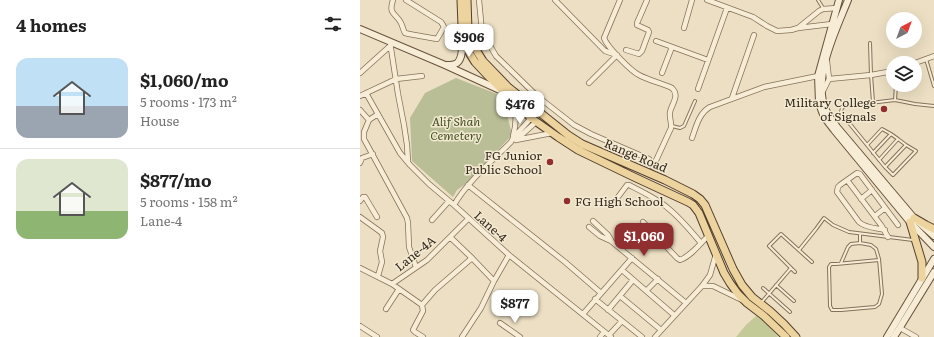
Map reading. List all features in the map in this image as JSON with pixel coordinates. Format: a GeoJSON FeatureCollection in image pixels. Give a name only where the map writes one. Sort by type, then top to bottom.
{"type":"FeatureCollection","features":[{"type":"Feature","properties":{"kind":"main road"},"geometry":{"type":"LineString","coordinates":[[446,65],[453,65],[460,59],[462,26],[461,0]]}},
{"type":"Feature","properties":{"kind":"main road","name":"Range Road"},"geometry":{"type":"LineString","coordinates":[[467,0],[468,30],[470,38],[483,61],[508,87],[568,135],[582,144],[665,180],[700,199],[739,280],[752,297],[784,324],[796,337]]}},
{"type":"Feature","properties":{"kind":"main road"},"geometry":{"type":"LineString","coordinates":[[840,0],[818,76],[819,102],[821,109],[828,122],[912,220],[934,236]]}},
{"type":"Feature","properties":{"kind":"main road"},"geometry":{"type":"LineString","coordinates":[[848,0],[826,58],[822,92],[825,107],[831,119],[934,247]]}},
{"type":"Feature","properties":{"kind":"main road"},"geometry":{"type":"LineString","coordinates":[[462,26],[467,48],[475,62],[533,120],[578,150],[693,205],[699,213],[724,273],[730,283],[747,303],[786,337]]}},
{"type":"Feature","properties":{"kind":"main road"},"geometry":{"type":"LineString","coordinates":[[360,29],[390,44],[446,65],[503,91]]}},
{"type":"Feature","properties":{"kind":"main road"},"geometry":{"type":"LineString","coordinates":[[912,220],[934,229]]}},
{"type":"Feature","properties":{"kind":"main road"},"geometry":{"type":"LineString","coordinates":[[912,220],[922,262],[922,278]]}},
{"type":"Feature","properties":{"kind":"main road"},"geometry":{"type":"LineString","coordinates":[[887,337],[934,259]]}},
{"type":"Feature","properties":{"kind":"main road"},"geometry":{"type":"LineString","coordinates":[[894,337],[934,272]]}},
{"type":"Feature","properties":{"kind":"street"},"geometry":{"type":"LineString","coordinates":[[393,0],[391,5],[392,12],[401,23],[405,33],[437,39],[444,27],[441,22],[406,0]]}},
{"type":"Feature","properties":{"kind":"street"},"geometry":{"type":"LineString","coordinates":[[479,0],[482,32],[496,56],[537,96],[574,126],[649,159]]}},
{"type":"Feature","properties":{"kind":"street"},"geometry":{"type":"LineString","coordinates":[[555,0],[605,51],[616,55]]}},
{"type":"Feature","properties":{"kind":"street"},"geometry":{"type":"LineString","coordinates":[[620,0],[604,38],[606,42],[616,55],[637,74],[670,87],[676,94],[670,114],[672,126],[653,167]]}},
{"type":"Feature","properties":{"kind":"street"},"geometry":{"type":"LineString","coordinates":[[626,50],[639,54],[642,51],[648,30],[637,24],[647,0]]}},
{"type":"Feature","properties":{"kind":"street"},"geometry":{"type":"LineString","coordinates":[[684,28],[692,0]]}},
{"type":"Feature","properties":{"kind":"street"},"geometry":{"type":"LineString","coordinates":[[707,0],[753,17],[777,31],[832,24]]}},
{"type":"Feature","properties":{"kind":"street"},"geometry":{"type":"LineString","coordinates":[[698,89],[727,8]]}},
{"type":"Feature","properties":{"kind":"street"},"geometry":{"type":"LineString","coordinates":[[798,28],[819,11],[823,9],[837,8]]}},
{"type":"Feature","properties":{"kind":"street"},"geometry":{"type":"LineString","coordinates":[[732,98],[754,35]]}},
{"type":"Feature","properties":{"kind":"street"},"geometry":{"type":"LineString","coordinates":[[656,41],[708,60]]}},
{"type":"Feature","properties":{"kind":"street"},"geometry":{"type":"LineString","coordinates":[[360,73],[390,44]]}},
{"type":"Feature","properties":{"kind":"street"},"geometry":{"type":"LineString","coordinates":[[390,44],[404,125],[408,162]]}},
{"type":"Feature","properties":{"kind":"street"},"geometry":{"type":"LineString","coordinates":[[662,73],[672,47]]}},
{"type":"Feature","properties":{"kind":"street"},"geometry":{"type":"LineString","coordinates":[[589,83],[616,55]]}},
{"type":"Feature","properties":{"kind":"street"},"geometry":{"type":"LineString","coordinates":[[922,60],[934,56]]}},
{"type":"Feature","properties":{"kind":"street"},"geometry":{"type":"LineString","coordinates":[[822,92],[829,79],[826,58]]}},
{"type":"Feature","properties":{"kind":"street"},"geometry":{"type":"LineString","coordinates":[[829,79],[886,72]]}},
{"type":"Feature","properties":{"kind":"street"},"geometry":{"type":"LineString","coordinates":[[360,96],[396,79],[422,76]]}},
{"type":"Feature","properties":{"kind":"street"},"geometry":{"type":"LineString","coordinates":[[692,138],[700,116],[710,107],[764,87],[818,76]]}},
{"type":"Feature","properties":{"kind":"street","name":"Lane-4"},"geometry":{"type":"LineString","coordinates":[[366,92],[400,153],[429,184],[509,255],[481,308],[462,337]]}},
{"type":"Feature","properties":{"kind":"street"},"geometry":{"type":"LineString","coordinates":[[513,100],[516,114],[516,126],[513,140]]}},
{"type":"Feature","properties":{"kind":"street"},"geometry":{"type":"LineString","coordinates":[[360,110],[369,120]]}},
{"type":"Feature","properties":{"kind":"street"},"geometry":{"type":"LineString","coordinates":[[454,205],[468,185],[533,120],[539,112]]}},
{"type":"Feature","properties":{"kind":"street"},"geometry":{"type":"LineString","coordinates":[[378,114],[369,120],[364,132],[364,139],[407,218],[409,247],[416,267]]}},
{"type":"Feature","properties":{"kind":"street"},"geometry":{"type":"LineString","coordinates":[[513,140],[552,133]]}},
{"type":"Feature","properties":{"kind":"street"},"geometry":{"type":"LineString","coordinates":[[360,163],[362,158],[373,154]]}},
{"type":"Feature","properties":{"kind":"street"},"geometry":{"type":"LineString","coordinates":[[885,230],[861,224],[837,192],[838,187],[857,173],[860,174],[898,225]]}},
{"type":"Feature","properties":{"kind":"street"},"geometry":{"type":"LineString","coordinates":[[847,180],[875,216],[888,237]]}},
{"type":"Feature","properties":{"kind":"street"},"geometry":{"type":"LineString","coordinates":[[468,185],[565,262],[601,293]]}},
{"type":"Feature","properties":{"kind":"street"},"geometry":{"type":"LineString","coordinates":[[618,197],[629,185],[647,194],[668,208],[687,226],[701,243]]}},
{"type":"Feature","properties":{"kind":"street"},"geometry":{"type":"LineString","coordinates":[[861,199],[872,190]]}},
{"type":"Feature","properties":{"kind":"street"},"geometry":{"type":"LineString","coordinates":[[360,201],[363,197],[365,197],[377,217]]}},
{"type":"Feature","properties":{"kind":"street"},"geometry":{"type":"LineString","coordinates":[[432,220],[449,201]]}},
{"type":"Feature","properties":{"kind":"street"},"geometry":{"type":"LineString","coordinates":[[875,216],[885,208]]}},
{"type":"Feature","properties":{"kind":"street"},"geometry":{"type":"LineString","coordinates":[[360,217],[382,233],[383,237],[380,251],[382,262],[378,276]]}},
{"type":"Feature","properties":{"kind":"street","name":"Lane-4A"},"geometry":{"type":"LineString","coordinates":[[392,284],[427,260],[468,219]]}},
{"type":"Feature","properties":{"kind":"street"},"geometry":{"type":"LineString","coordinates":[[592,221],[608,235],[611,241]]}},
{"type":"Feature","properties":{"kind":"street"},"geometry":{"type":"LineString","coordinates":[[643,222],[680,260],[687,256],[708,236]]}},
{"type":"Feature","properties":{"kind":"street"},"geometry":{"type":"LineString","coordinates":[[589,227],[600,236],[611,241],[686,303]]}},
{"type":"Feature","properties":{"kind":"street"},"geometry":{"type":"LineString","coordinates":[[450,237],[494,281]]}},
{"type":"Feature","properties":{"kind":"street"},"geometry":{"type":"LineString","coordinates":[[655,337],[702,286],[710,275],[716,253]]}},
{"type":"Feature","properties":{"kind":"street"},"geometry":{"type":"LineString","coordinates":[[509,255],[610,336],[622,321]]}},
{"type":"Feature","properties":{"kind":"street"},"geometry":{"type":"LineString","coordinates":[[422,305],[435,290],[472,258]]}},
{"type":"Feature","properties":{"kind":"street"},"geometry":{"type":"LineString","coordinates":[[583,314],[632,258]]}},
{"type":"Feature","properties":{"kind":"street"},"geometry":{"type":"LineString","coordinates":[[360,268],[392,284],[422,305],[423,311],[413,330],[423,337]]}},
{"type":"Feature","properties":{"kind":"street"},"geometry":{"type":"LineString","coordinates":[[622,270],[674,315]]}},
{"type":"Feature","properties":{"kind":"street"},"geometry":{"type":"LineString","coordinates":[[646,292],[658,279]]}},
{"type":"Feature","properties":{"kind":"street"},"geometry":{"type":"LineString","coordinates":[[608,310],[633,280]]}},
{"type":"Feature","properties":{"kind":"street"},"geometry":{"type":"LineString","coordinates":[[702,286],[713,286],[747,303]]}},
{"type":"Feature","properties":{"kind":"street"},"geometry":{"type":"LineString","coordinates":[[386,310],[399,289]]}},
{"type":"Feature","properties":{"kind":"street"},"geometry":{"type":"LineString","coordinates":[[620,296],[661,330]]}},
{"type":"Feature","properties":{"kind":"street"},"geometry":{"type":"LineString","coordinates":[[595,299],[642,337]]}},
{"type":"Feature","properties":{"kind":"street"},"geometry":{"type":"LineString","coordinates":[[500,323],[520,337]]}},
{"type":"Feature","properties":{"kind":"street"},"geometry":{"type":"LineString","coordinates":[[360,328],[377,337]]}},
{"type":"Feature","properties":{"kind":"street"},"geometry":{"type":"LineString","coordinates":[[900,328],[916,337]]}},
{"type":"Feature","properties":{"kind":"street"},"geometry":{"type":"LineString","coordinates":[[600,337],[604,332]]}},
{"type":"Feature","properties":{"kind":"lane"},"geometry":{"type":"LineString","coordinates":[[818,0],[823,9]]}},
{"type":"Feature","properties":{"kind":"lane"},"geometry":{"type":"LineString","coordinates":[[870,43],[873,102]]}},
{"type":"Feature","properties":{"kind":"lane"},"geometry":{"type":"LineString","coordinates":[[926,59],[934,86]]}},
{"type":"Feature","properties":{"kind":"lane"},"geometry":{"type":"LineString","coordinates":[[895,100],[896,92]]}},
{"type":"Feature","properties":{"kind":"lane"},"geometry":{"type":"LineString","coordinates":[[867,145],[882,129],[916,151],[893,175],[873,153],[841,112],[842,108],[845,106],[895,100],[934,106]]}},
{"type":"Feature","properties":{"kind":"lane"},"geometry":{"type":"LineString","coordinates":[[672,126],[680,128],[684,126],[695,101]]}},
{"type":"Feature","properties":{"kind":"lane"},"geometry":{"type":"LineString","coordinates":[[873,153],[891,134]]}},
{"type":"Feature","properties":{"kind":"lane"},"geometry":{"type":"LineString","coordinates":[[879,160],[898,139]]}},
{"type":"Feature","properties":{"kind":"lane"},"geometry":{"type":"LineString","coordinates":[[885,167],[906,144]]}},
{"type":"Feature","properties":{"kind":"lane"},"geometry":{"type":"LineString","coordinates":[[799,250],[824,218],[833,226],[842,230],[860,234],[916,240]]}},
{"type":"Feature","properties":{"kind":"lane"},"geometry":{"type":"LineString","coordinates":[[795,272],[769,246],[781,234],[812,262]]}},
{"type":"Feature","properties":{"kind":"lane"},"geometry":{"type":"LineString","coordinates":[[860,234],[860,243]]}},
{"type":"Feature","properties":{"kind":"lane"},"geometry":{"type":"LineString","coordinates":[[841,263],[849,245],[860,243],[873,245],[876,249],[879,260],[882,294],[879,304],[875,307],[832,310],[830,306],[829,267],[832,264],[879,260]]}},
{"type":"Feature","properties":{"kind":"lane"},"geometry":{"type":"LineString","coordinates":[[760,304],[791,268]]}},
{"type":"Feature","properties":{"kind":"lane"},"geometry":{"type":"LineString","coordinates":[[776,285],[794,301]]}},
{"type":"Feature","properties":{"kind":"lane"},"geometry":{"type":"LineString","coordinates":[[763,288],[790,312]]}},
{"type":"Feature","properties":{"kind":"green space","name":"Alif Shah Cemetery"},"geometry":{"type":"Polygon","coordinates":[[[456,78],[497,94],[505,106],[512,135],[467,183],[457,190],[453,197],[412,161],[410,118],[425,93],[456,78]]]}},
{"type":"Feature","properties":{"kind":"green space"},"geometry":{"type":"Polygon","coordinates":[[[756,316],[766,322],[778,337],[736,337],[756,316]]]}},
{"type":"Feature","properties":{"kind":"place","name":"Military College of Signals"},"geometry":{"type":"Point","coordinates":[884,109]}},
{"type":"Feature","properties":{"kind":"place","name":"FG Junior Public School"},"geometry":{"type":"Point","coordinates":[550,162]}},
{"type":"Feature","properties":{"kind":"place","name":"FG High School"},"geometry":{"type":"Point","coordinates":[567,201]}}]}
